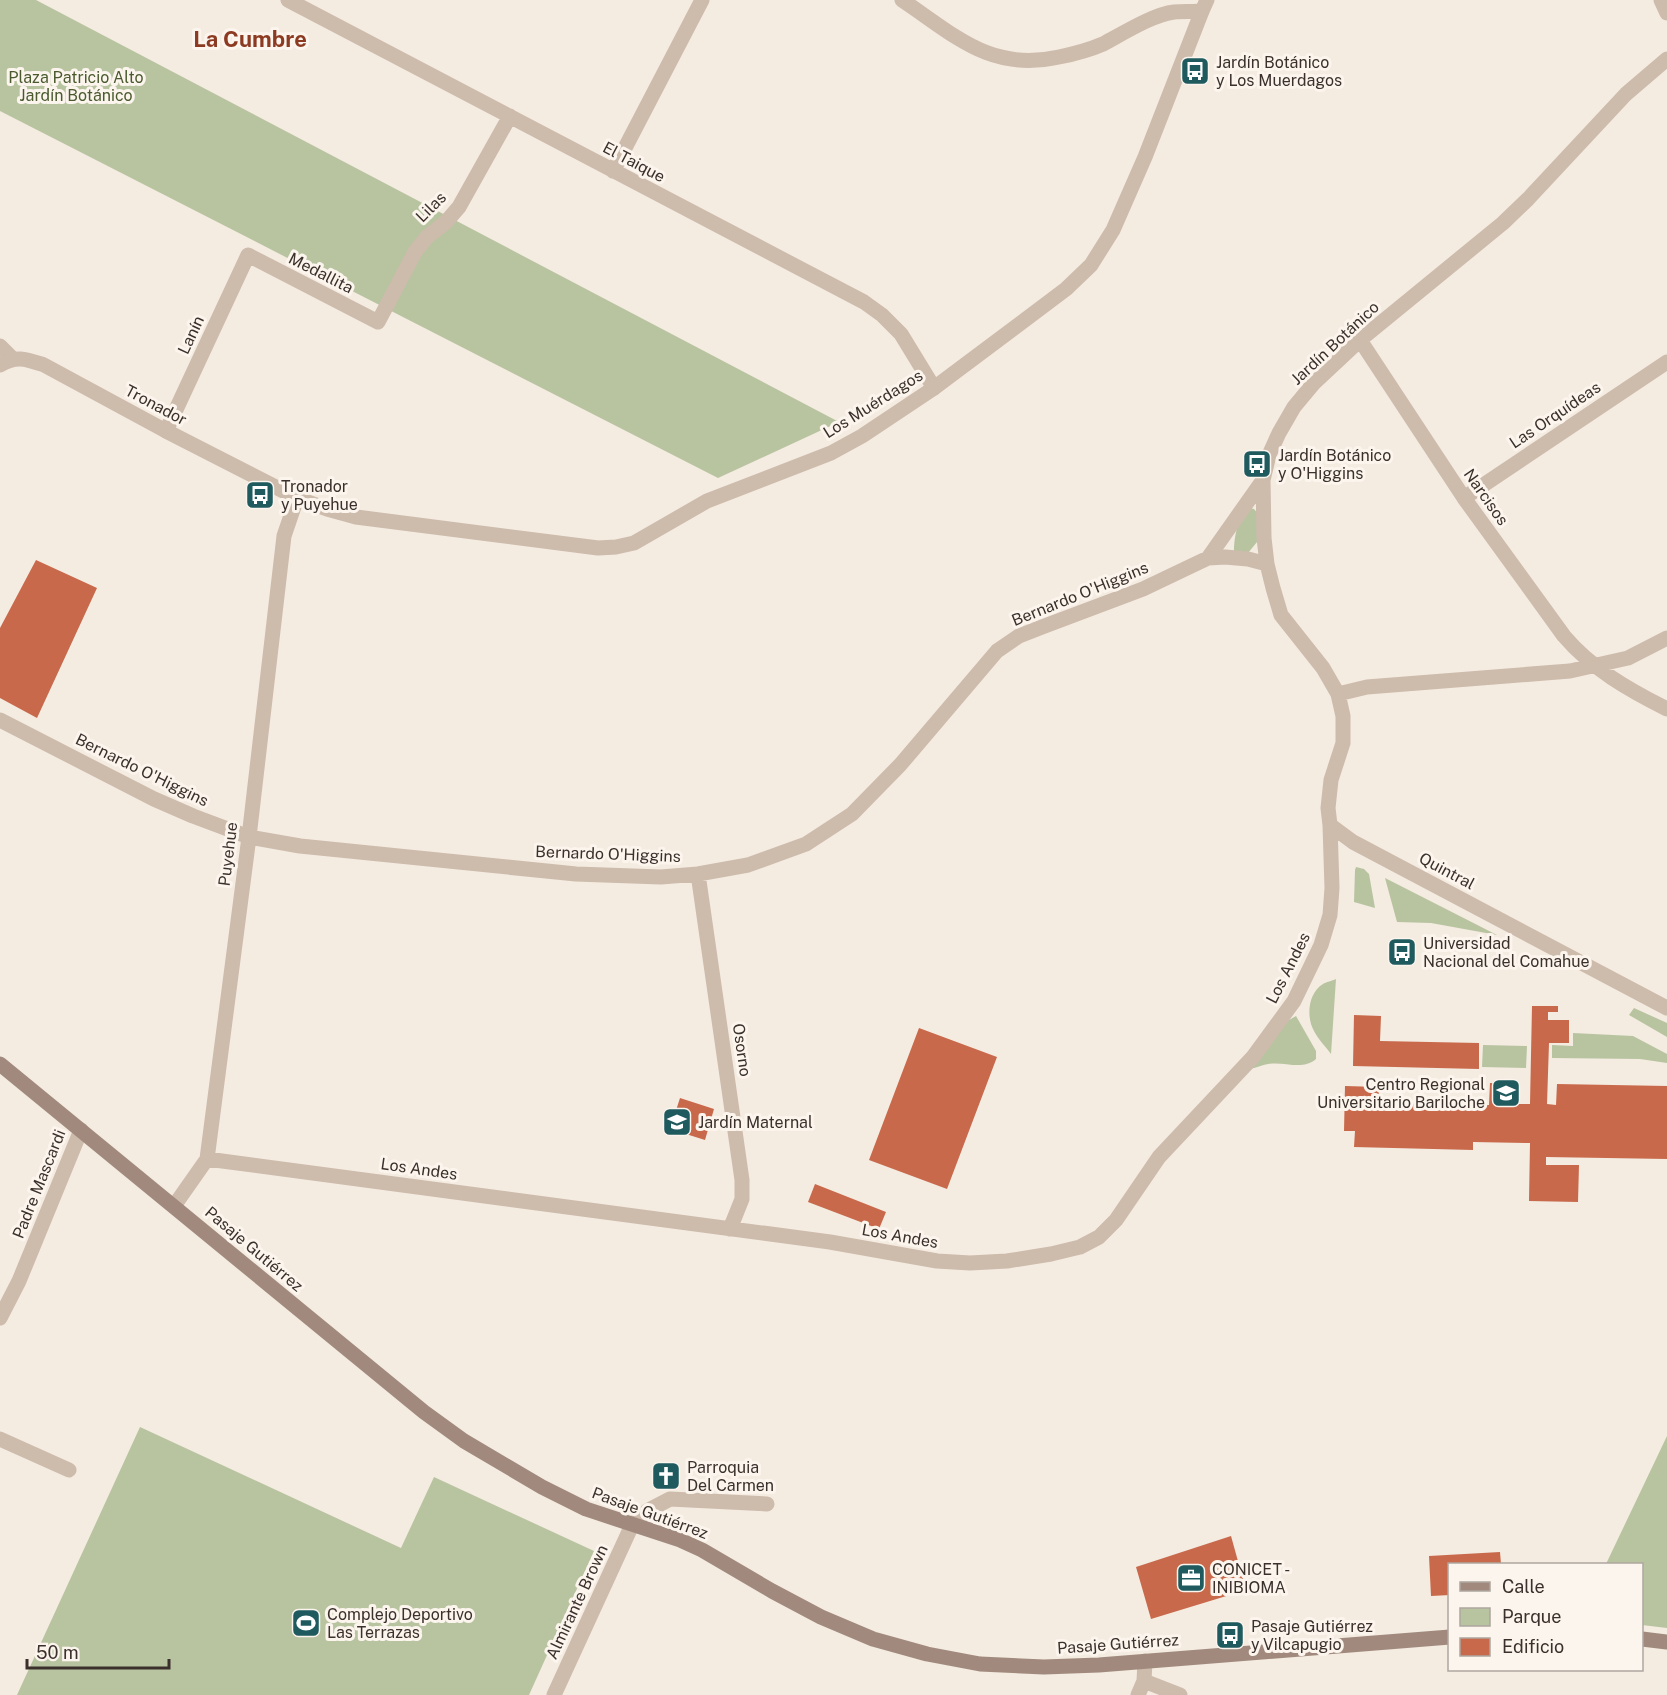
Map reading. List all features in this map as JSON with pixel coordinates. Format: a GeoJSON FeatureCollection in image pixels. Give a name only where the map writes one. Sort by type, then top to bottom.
{"type":"FeatureCollection","features":[{"type":"Feature","properties":{"kind":"main road","name":"Pasaje Gutiérrez"},"geometry":{"type":"LineString","coordinates":[[0,1064],[424,1412],[464,1442],[585,1509],[680,1540],[821,1617],[873,1639],[927,1654],[980,1664],[1044,1667],[1099,1665],[1448,1637]]}},
{"type":"Feature","properties":{"kind":"main road"},"geometry":{"type":"LineString","coordinates":[[1643,1639],[1667,1642]]}},
{"type":"Feature","properties":{"kind":"street","name":"El Taique"},"geometry":{"type":"LineString","coordinates":[[288,0],[864,302],[882,315],[901,334],[934,388]]}},
{"type":"Feature","properties":{"kind":"street"},"geometry":{"type":"LineString","coordinates":[[613,171],[702,0]]}},
{"type":"Feature","properties":{"kind":"street"},"geometry":{"type":"LineString","coordinates":[[902,0],[986,54],[1012,60],[1041,61],[1093,48],[1172,12],[1204,6]]}},
{"type":"Feature","properties":{"kind":"street"},"geometry":{"type":"LineString","coordinates":[[1661,0],[1667,12]]}},
{"type":"Feature","properties":{"kind":"street","name":"Los Muérdagos"},"geometry":{"type":"LineString","coordinates":[[297,498],[356,517],[598,548],[616,547],[634,543],[707,501],[831,453],[862,436],[934,388],[1066,289],[1091,265],[1113,230],[1145,157],[1204,6]]}},
{"type":"Feature","properties":{"kind":"street","name":"Jardín Botánico"},"geometry":{"type":"LineString","coordinates":[[1338,694],[1323,668],[1281,615],[1267,564],[1263,480],[1269,455],[1279,432],[1294,407],[1314,383],[1360,340],[1503,223],[1626,94],[1667,59]]}},
{"type":"Feature","properties":{"kind":"street","name":"Lilas"},"geometry":{"type":"LineString","coordinates":[[378,322],[415,252],[427,237],[446,222],[459,207],[510,116]]}},
{"type":"Feature","properties":{"kind":"street","name":"Medallita"},"geometry":{"type":"LineString","coordinates":[[248,255],[378,322]]}},
{"type":"Feature","properties":{"kind":"street","name":"Lanín"},"geometry":{"type":"LineString","coordinates":[[166,431],[248,255]]}},
{"type":"Feature","properties":{"kind":"street","name":"Narcisos"},"geometry":{"type":"LineString","coordinates":[[1360,340],[1464,498],[1577,652],[1630,691],[1667,709]]}},
{"type":"Feature","properties":{"kind":"street","name":"Tronador"},"geometry":{"type":"LineString","coordinates":[[0,346],[6,362],[27,359],[44,365],[297,498]]}},
{"type":"Feature","properties":{"kind":"street","name":"Las Orquídeas"},"geometry":{"type":"LineString","coordinates":[[1464,498],[1667,362]]}},
{"type":"Feature","properties":{"kind":"street","name":"Bernardo O'Higgins"},"geometry":{"type":"LineString","coordinates":[[1208,558],[1263,480]]}},
{"type":"Feature","properties":{"kind":"street","name":"Puyehue"},"geometry":{"type":"LineString","coordinates":[[174,1206],[207,1159],[249,837],[284,536],[297,498]]}},
{"type":"Feature","properties":{"kind":"street","name":"Bernardo O'Higgins"},"geometry":{"type":"LineString","coordinates":[[0,720],[154,799],[249,837],[300,846],[576,874],[662,877],[698,874],[748,865],[806,844],[852,814],[900,765],[997,651],[1019,636],[1143,590],[1208,558],[1248,559],[1267,564]]}},
{"type":"Feature","properties":{"kind":"street"},"geometry":{"type":"LineString","coordinates":[[1330,825],[1328,808],[1331,780],[1343,743],[1343,716],[1338,694],[1367,687],[1594,666],[1628,658],[1667,638]]}},
{"type":"Feature","properties":{"kind":"street","name":"Quintral"},"geometry":{"type":"LineString","coordinates":[[1330,825],[1353,842],[1667,1008]]}},
{"type":"Feature","properties":{"kind":"street","name":"Los Andes"},"geometry":{"type":"LineString","coordinates":[[207,1159],[830,1242],[937,1261],[970,1263],[1007,1261],[1080,1247],[1099,1237],[1116,1220],[1159,1157],[1253,1057],[1294,1001],[1321,945],[1330,915],[1332,888],[1330,825]]}},
{"type":"Feature","properties":{"kind":"street","name":"Osorno"},"geometry":{"type":"LineString","coordinates":[[698,874],[742,1180],[742,1199],[730,1229]]}},
{"type":"Feature","properties":{"kind":"street","name":"Padre Mascardi"},"geometry":{"type":"LineString","coordinates":[[0,1318],[19,1281],[81,1130]]}},
{"type":"Feature","properties":{"kind":"street"},"geometry":{"type":"LineString","coordinates":[[0,1439],[69,1470]]}},
{"type":"Feature","properties":{"kind":"street"},"geometry":{"type":"LineString","coordinates":[[632,1525],[647,1511],[670,1499],[768,1504]]}},
{"type":"Feature","properties":{"kind":"street","name":"Almirante Brown"},"geometry":{"type":"LineString","coordinates":[[554,1695],[632,1525]]}},
{"type":"Feature","properties":{"kind":"street"},"geometry":{"type":"LineString","coordinates":[[1145,1661],[1141,1688],[1164,1687],[1180,1695]]}},
{"type":"Feature","properties":{"kind":"green space","name":"Plaza Patricio Alto Jardín Botánico"},"geometry":{"type":"Polygon","coordinates":[[[0,0],[36,0],[839,422],[718,478],[0,111],[0,0]]]}},
{"type":"Feature","properties":{"kind":"green space"},"geometry":{"type":"Polygon","coordinates":[[[1249,508],[1254,509],[1260,516],[1257,542],[1248,553],[1234,551],[1237,527],[1249,508]]]}},
{"type":"Feature","properties":{"kind":"green space"},"geometry":{"type":"Polygon","coordinates":[[[1356,867],[1364,869],[1369,874],[1375,908],[1354,902],[1356,867]]]}},
{"type":"Feature","properties":{"kind":"green space"},"geometry":{"type":"Polygon","coordinates":[[[1385,878],[1497,935],[1431,923],[1397,922],[1385,878]]]}},
{"type":"Feature","properties":{"kind":"green space"},"geometry":{"type":"Polygon","coordinates":[[[1336,979],[1331,1054],[1314,1031],[1309,1012],[1311,999],[1318,988],[1336,979]]]}},
{"type":"Feature","properties":{"kind":"green space"},"geometry":{"type":"Polygon","coordinates":[[[1634,1008],[1667,1023],[1667,1037],[1629,1015],[1634,1008]]]}},
{"type":"Feature","properties":{"kind":"green space"},"geometry":{"type":"Polygon","coordinates":[[[1296,1016],[1316,1051],[1316,1059],[1305,1064],[1274,1063],[1249,1069],[1289,1020],[1296,1016]]]}},
{"type":"Feature","properties":{"kind":"green space"},"geometry":{"type":"Polygon","coordinates":[[[1573,1033],[1633,1036],[1667,1054],[1667,1063],[1640,1059],[1552,1058],[1552,1045],[1573,1046],[1573,1033]]]}},
{"type":"Feature","properties":{"kind":"green space"},"geometry":{"type":"Polygon","coordinates":[[[1483,1045],[1527,1046],[1526,1068],[1482,1067],[1483,1045]]]}},
{"type":"Feature","properties":{"kind":"green space","name":"Complejo Deportivo Las Terrazas"},"geometry":{"type":"Polygon","coordinates":[[[140,1427],[401,1548],[434,1477],[594,1551],[529,1695],[17,1695],[140,1427]]]}},
{"type":"Feature","properties":{"kind":"green space"},"geometry":{"type":"Polygon","coordinates":[[[1667,1436],[1667,1628],[1643,1625],[1643,1563],[1606,1563],[1667,1436]]]}},
{"type":"Feature","properties":{"kind":"building"},"geometry":{"type":"Polygon","coordinates":[[[36,560],[97,588],[37,718],[0,698],[0,628],[36,560]]]}},
{"type":"Feature","properties":{"kind":"building"},"geometry":{"type":"Polygon","coordinates":[[[1532,1006],[1558,1006],[1558,1012],[1548,1012],[1548,1020],[1569,1020],[1569,1043],[1549,1043],[1547,1104],[1556,1105],[1557,1084],[1667,1086],[1667,1159],[1546,1157],[1546,1165],[1579,1165],[1578,1202],[1529,1201],[1530,1143],[1473,1142],[1473,1150],[1354,1147],[1355,1131],[1344,1131],[1345,1086],[1379,1087],[1379,1103],[1489,1105],[1490,1083],[1510,1083],[1510,1104],[1530,1104],[1532,1006]]]}},
{"type":"Feature","properties":{"kind":"building"},"geometry":{"type":"Polygon","coordinates":[[[1354,1015],[1381,1016],[1380,1041],[1479,1043],[1479,1069],[1353,1066],[1354,1015]]]}},
{"type":"Feature","properties":{"kind":"building"},"geometry":{"type":"Polygon","coordinates":[[[919,1028],[997,1057],[947,1189],[869,1160],[919,1028]]]}},
{"type":"Feature","properties":{"kind":"building"},"geometry":{"type":"Polygon","coordinates":[[[680,1098],[714,1109],[705,1140],[670,1129],[680,1098]]]}},
{"type":"Feature","properties":{"kind":"building"},"geometry":{"type":"Polygon","coordinates":[[[815,1184],[886,1212],[879,1229],[808,1202],[815,1184]]]}},
{"type":"Feature","properties":{"kind":"building","name":"CONICET - INIBIOMA"},"geometry":{"type":"Polygon","coordinates":[[[1231,1536],[1246,1590],[1151,1619],[1136,1567],[1231,1536]]]}},
{"type":"Feature","properties":{"kind":"building"},"geometry":{"type":"Polygon","coordinates":[[[1500,1552],[1501,1563],[1448,1563],[1448,1595],[1431,1596],[1429,1556],[1500,1552]]]}},
{"type":"Feature","properties":{"kind":"place","name":"Jardín Botánico y Los Muerdagos"},"geometry":{"type":"Point","coordinates":[1195,71]}},
{"type":"Feature","properties":{"kind":"place","name":"Jardín Botánico y O'Higgins"},"geometry":{"type":"Point","coordinates":[1257,464]}},
{"type":"Feature","properties":{"kind":"place","name":"Tronador y Puyehue"},"geometry":{"type":"Point","coordinates":[260,495]}},
{"type":"Feature","properties":{"kind":"place","name":"Universidad Nacional del Comahue"},"geometry":{"type":"Point","coordinates":[1402,952]}},
{"type":"Feature","properties":{"kind":"place","name":"Centro Regional Universitario Bariloche"},"geometry":{"type":"Point","coordinates":[1506,1093]}},
{"type":"Feature","properties":{"kind":"place","name":"Jardín Maternal"},"geometry":{"type":"Point","coordinates":[677,1122]}},
{"type":"Feature","properties":{"kind":"place","name":"Parroquia Del Carmen"},"geometry":{"type":"Point","coordinates":[666,1476]}},
{"type":"Feature","properties":{"kind":"place","name":"CONICET - INIBIOMA"},"geometry":{"type":"Point","coordinates":[1191,1578]}},
{"type":"Feature","properties":{"kind":"place","name":"Complejo Deportivo Las Terrazas"},"geometry":{"type":"Point","coordinates":[306,1623]}},
{"type":"Feature","properties":{"kind":"place","name":"Pasaje Gutiérrez y Vilcapugio"},"geometry":{"type":"Point","coordinates":[1230,1635]}},
{"type":"Feature","properties":{"kind":"district","name":"La Cumbre"},"geometry":{"type":"Point","coordinates":[250,39]}}]}
